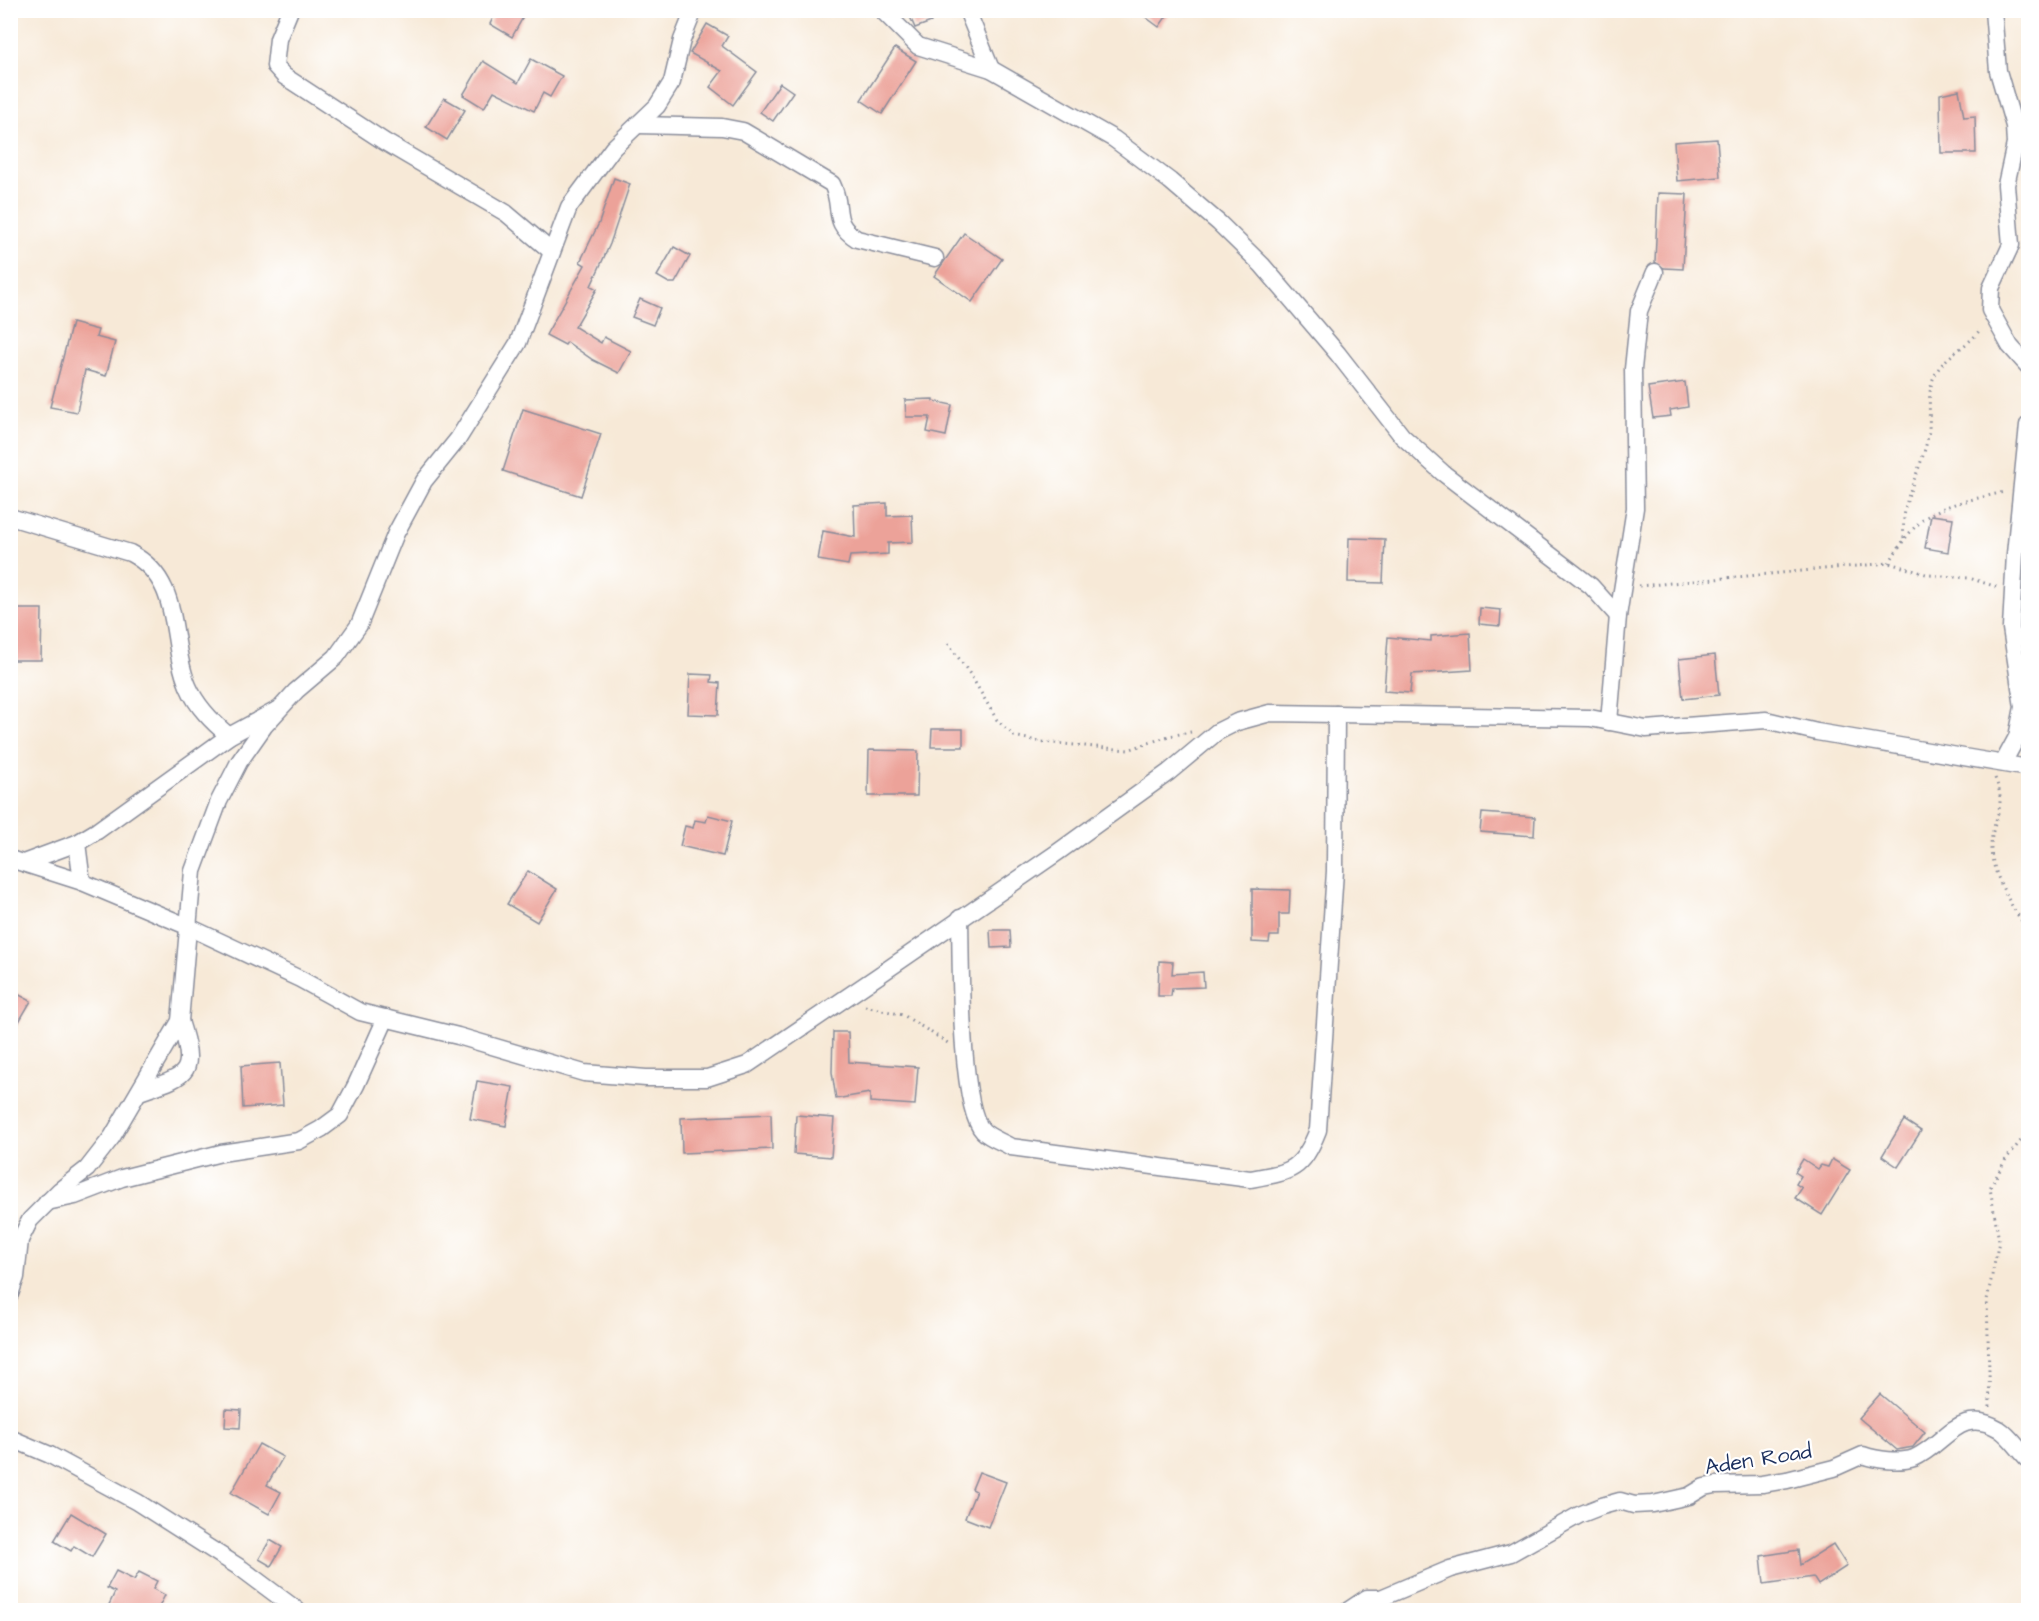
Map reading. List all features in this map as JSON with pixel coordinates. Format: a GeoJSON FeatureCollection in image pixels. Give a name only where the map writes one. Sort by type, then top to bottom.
{"type":"FeatureCollection","features":[{"type":"Feature","properties":{"kind":"street"},"geometry":{"type":"LineString","coordinates":[[290,10],[278,39],[274,66],[284,76],[385,142],[506,213],[551,251]]}},
{"type":"Feature","properties":{"kind":"street"},"geometry":{"type":"LineString","coordinates":[[139,1092],[179,1077],[186,1068],[190,1054],[180,1021],[193,871],[216,809],[239,762],[296,691],[336,657],[359,624],[396,533],[423,481],[458,439],[518,342],[569,207],[613,148],[657,106],[672,82],[682,40],[694,10]]}},
{"type":"Feature","properties":{"kind":"street"},"geometry":{"type":"LineString","coordinates":[[882,10],[918,46],[991,69],[1113,139],[1170,181],[1219,223],[1262,265],[1338,354],[1402,436],[1443,473],[1591,586],[1618,616]]}},
{"type":"Feature","properties":{"kind":"street"},"geometry":{"type":"LineString","coordinates":[[967,10],[991,69]]}},
{"type":"Feature","properties":{"kind":"street"},"geometry":{"type":"LineString","coordinates":[[1993,10],[1998,70],[2014,126],[2015,144],[2006,185],[2011,245],[1990,288],[1990,310],[2010,346],[2028,366]]}},
{"type":"Feature","properties":{"kind":"street"},"geometry":{"type":"LineString","coordinates":[[638,125],[722,127],[743,131],[832,184],[836,192],[841,226],[857,239],[935,258]]}},
{"type":"Feature","properties":{"kind":"street"},"geometry":{"type":"LineString","coordinates":[[1609,722],[1618,616],[1635,508],[1634,369],[1639,311],[1655,272]]}},
{"type":"Feature","properties":{"kind":"street"},"geometry":{"type":"LineString","coordinates":[[1995,762],[2017,737],[2023,707],[2012,628],[2021,594],[2021,488],[2028,425]]}},
{"type":"Feature","properties":{"kind":"street"},"geometry":{"type":"LineString","coordinates":[[10,517],[130,553],[146,561],[158,574],[164,589],[189,687],[207,716],[229,736]]}},
{"type":"Feature","properties":{"kind":"street"},"geometry":{"type":"LineString","coordinates":[[18,861],[77,843],[158,790],[229,736],[280,709]]}},
{"type":"Feature","properties":{"kind":"street"},"geometry":{"type":"LineString","coordinates":[[18,861],[82,882],[189,927],[300,979],[360,1012],[584,1073],[646,1078],[707,1078],[747,1065],[1058,852],[1169,772],[1217,732],[1237,722],[1270,713],[1590,718],[1646,729],[1766,720],[1817,732],[2028,768]]}},
{"type":"Feature","properties":{"kind":"street"},"geometry":{"type":"LineString","coordinates":[[960,918],[966,1056],[971,1110],[983,1131],[1011,1147],[1250,1179],[1288,1172],[1309,1154],[1318,1130],[1334,894],[1336,714]]}},
{"type":"Feature","properties":{"kind":"street"},"geometry":{"type":"LineString","coordinates":[[77,843],[82,882]]}},
{"type":"Feature","properties":{"kind":"street"},"geometry":{"type":"LineString","coordinates":[[46,1202],[75,1196],[122,1178],[221,1153],[299,1140],[321,1129],[340,1115],[386,1018]]}},
{"type":"Feature","properties":{"kind":"street"},"geometry":{"type":"LineString","coordinates":[[10,1294],[16,1277],[20,1240],[30,1220],[46,1202],[87,1169],[112,1137],[180,1021]]}},
{"type":"Feature","properties":{"kind":"street","name":"Aden Road"},"geometry":{"type":"LineString","coordinates":[[1349,1611],[1367,1598],[1381,1598],[1450,1569],[1511,1552],[1579,1515],[1620,1501],[1634,1505],[1653,1504],[1689,1496],[1704,1487],[1715,1485],[1762,1484],[1787,1480],[1834,1468],[1863,1455],[1876,1459],[1908,1459],[1927,1450],[1964,1422],[1974,1420],[1997,1429],[2028,1459]]}},
{"type":"Feature","properties":{"kind":"street"},"geometry":{"type":"LineString","coordinates":[[10,1438],[50,1455],[137,1502],[234,1564],[297,1611]]}},
{"type":"Feature","properties":{"kind":"path"},"geometry":{"type":"LineString","coordinates":[[1904,538],[1902,516],[1928,436],[1931,383],[1941,364],[1980,330],[1990,310]]}},
{"type":"Feature","properties":{"kind":"path"},"geometry":{"type":"LineString","coordinates":[[1889,563],[1904,538],[1937,508],[2021,488]]}},
{"type":"Feature","properties":{"kind":"path"},"geometry":{"type":"LineString","coordinates":[[1622,588],[1889,563],[1942,578],[1978,580],[2021,594]]}},
{"type":"Feature","properties":{"kind":"path"},"geometry":{"type":"LineString","coordinates":[[948,643],[970,674],[997,720],[1014,736],[1042,742],[1128,750],[1169,735],[1217,732]]}},
{"type":"Feature","properties":{"kind":"path"},"geometry":{"type":"LineString","coordinates":[[1995,762],[2002,801],[1992,836],[1992,857],[2014,913],[2028,929]]}},
{"type":"Feature","properties":{"kind":"path"},"geometry":{"type":"LineString","coordinates":[[840,1001],[903,1015],[966,1056]]}},
{"type":"Feature","properties":{"kind":"path"},"geometry":{"type":"LineString","coordinates":[[1997,1429],[1990,1407],[1987,1300],[1999,1241],[1990,1188],[2006,1159],[2028,1132]]}},
{"type":"Feature","properties":{"kind":"building"},"geometry":{"type":"Polygon","coordinates":[[[497,10],[527,10],[512,37],[490,24],[497,10]]]}},
{"type":"Feature","properties":{"kind":"building"},"geometry":{"type":"Polygon","coordinates":[[[907,10],[927,10],[931,22],[915,28],[907,10]]]}},
{"type":"Feature","properties":{"kind":"building"},"geometry":{"type":"Polygon","coordinates":[[[1136,10],[1171,10],[1159,27],[1136,10]]]}},
{"type":"Feature","properties":{"kind":"building"},"geometry":{"type":"Polygon","coordinates":[[[707,24],[728,36],[722,46],[757,72],[733,105],[710,87],[722,71],[690,53],[707,24]]]}},
{"type":"Feature","properties":{"kind":"building"},"geometry":{"type":"Polygon","coordinates":[[[895,48],[916,61],[882,114],[861,100],[895,48]]]}},
{"type":"Feature","properties":{"kind":"building"},"geometry":{"type":"Polygon","coordinates":[[[531,59],[562,76],[550,97],[543,93],[534,111],[494,91],[484,108],[463,95],[483,61],[518,83],[531,59]]]}},
{"type":"Feature","properties":{"kind":"building"},"geometry":{"type":"Polygon","coordinates":[[[780,83],[793,92],[773,121],[760,112],[780,83]]]}},
{"type":"Feature","properties":{"kind":"building"},"geometry":{"type":"Polygon","coordinates":[[[1959,90],[1964,117],[1975,116],[1976,153],[1941,153],[1940,94],[1959,90]]]}},
{"type":"Feature","properties":{"kind":"building"},"geometry":{"type":"Polygon","coordinates":[[[444,98],[465,110],[447,140],[426,127],[444,98]]]}},
{"type":"Feature","properties":{"kind":"building"},"geometry":{"type":"Polygon","coordinates":[[[1717,139],[1720,177],[1677,181],[1674,142],[1717,139]]]}},
{"type":"Feature","properties":{"kind":"building"},"geometry":{"type":"Polygon","coordinates":[[[614,178],[630,184],[610,244],[591,286],[597,289],[575,327],[601,343],[604,337],[631,351],[619,373],[593,360],[567,342],[565,345],[546,335],[585,265],[580,262],[599,223],[614,178]]]}},
{"type":"Feature","properties":{"kind":"building"},"geometry":{"type":"Polygon","coordinates":[[[1658,193],[1687,194],[1683,269],[1664,268],[1655,262],[1658,193]]]}},
{"type":"Feature","properties":{"kind":"building"},"geometry":{"type":"Polygon","coordinates":[[[964,233],[1002,259],[972,302],[934,276],[964,233]]]}},
{"type":"Feature","properties":{"kind":"building"},"geometry":{"type":"Polygon","coordinates":[[[674,247],[690,256],[675,283],[669,283],[657,276],[674,247]]]}},
{"type":"Feature","properties":{"kind":"building"},"geometry":{"type":"Polygon","coordinates":[[[640,299],[660,308],[653,325],[632,317],[640,299]]]}},
{"type":"Feature","properties":{"kind":"building"},"geometry":{"type":"Polygon","coordinates":[[[72,323],[98,330],[96,337],[115,342],[106,376],[85,370],[77,412],[50,407],[72,323]]]}},
{"type":"Feature","properties":{"kind":"building"},"geometry":{"type":"Polygon","coordinates":[[[1685,382],[1688,407],[1670,410],[1671,416],[1653,418],[1648,387],[1685,382]]]}},
{"type":"Feature","properties":{"kind":"building"},"geometry":{"type":"Polygon","coordinates":[[[933,399],[933,401],[952,405],[946,436],[927,432],[930,417],[906,417],[905,400],[933,399]]]}},
{"type":"Feature","properties":{"kind":"building"},"geometry":{"type":"Polygon","coordinates":[[[523,409],[601,434],[581,496],[503,471],[523,409]]]}},
{"type":"Feature","properties":{"kind":"building"},"geometry":{"type":"Polygon","coordinates":[[[887,503],[887,516],[912,515],[913,542],[888,543],[888,554],[850,556],[848,565],[818,560],[823,531],[855,537],[854,505],[887,503]]]}},
{"type":"Feature","properties":{"kind":"building"},"geometry":{"type":"Polygon","coordinates":[[[1931,515],[1953,518],[1948,552],[1925,548],[1931,515]]]}},
{"type":"Feature","properties":{"kind":"building"},"geometry":{"type":"Polygon","coordinates":[[[1349,538],[1385,539],[1383,583],[1348,582],[1349,538]]]}},
{"type":"Feature","properties":{"kind":"building"},"geometry":{"type":"Polygon","coordinates":[[[1480,608],[1501,610],[1500,626],[1479,624],[1480,608]]]}},
{"type":"Feature","properties":{"kind":"building"},"geometry":{"type":"Polygon","coordinates":[[[10,609],[42,609],[41,660],[10,660],[10,609]]]}},
{"type":"Feature","properties":{"kind":"building"},"geometry":{"type":"Polygon","coordinates":[[[1470,633],[1472,670],[1412,674],[1410,693],[1384,691],[1388,637],[1431,641],[1431,636],[1470,633]]]}},
{"type":"Feature","properties":{"kind":"building"},"geometry":{"type":"Polygon","coordinates":[[[1715,655],[1719,695],[1683,699],[1679,659],[1715,655]]]}},
{"type":"Feature","properties":{"kind":"building"},"geometry":{"type":"Polygon","coordinates":[[[690,674],[712,675],[711,682],[720,683],[718,715],[688,714],[690,674]]]}},
{"type":"Feature","properties":{"kind":"building"},"geometry":{"type":"Polygon","coordinates":[[[932,729],[963,729],[963,747],[931,747],[932,729]]]}},
{"type":"Feature","properties":{"kind":"building"},"geometry":{"type":"Polygon","coordinates":[[[869,750],[918,751],[917,796],[868,796],[869,750]]]}},
{"type":"Feature","properties":{"kind":"building"},"geometry":{"type":"Polygon","coordinates":[[[1482,813],[1535,817],[1534,836],[1480,832],[1482,813]]]}},
{"type":"Feature","properties":{"kind":"building"},"geometry":{"type":"Polygon","coordinates":[[[708,815],[732,821],[723,856],[680,846],[685,826],[693,828],[695,820],[706,822],[708,815]]]}},
{"type":"Feature","properties":{"kind":"building"},"geometry":{"type":"Polygon","coordinates":[[[528,871],[557,889],[537,922],[507,904],[528,871]]]}},
{"type":"Feature","properties":{"kind":"building"},"geometry":{"type":"Polygon","coordinates":[[[1252,889],[1290,890],[1289,914],[1279,914],[1279,936],[1270,936],[1269,943],[1252,942],[1252,889]]]}},
{"type":"Feature","properties":{"kind":"building"},"geometry":{"type":"Polygon","coordinates":[[[990,930],[1010,930],[1011,947],[991,948],[990,930]]]}},
{"type":"Feature","properties":{"kind":"building"},"geometry":{"type":"Polygon","coordinates":[[[1159,961],[1173,962],[1172,974],[1203,972],[1204,987],[1172,988],[1171,996],[1158,996],[1159,961]]]}},
{"type":"Feature","properties":{"kind":"building"},"geometry":{"type":"Polygon","coordinates":[[[10,990],[31,1001],[10,1037],[10,990]]]}},
{"type":"Feature","properties":{"kind":"building"},"geometry":{"type":"Polygon","coordinates":[[[833,1032],[848,1032],[849,1062],[918,1067],[915,1105],[870,1102],[870,1093],[836,1099],[832,1072],[833,1032]]]}},
{"type":"Feature","properties":{"kind":"building"},"geometry":{"type":"Polygon","coordinates":[[[280,1063],[283,1105],[243,1108],[241,1066],[280,1063]]]}},
{"type":"Feature","properties":{"kind":"building"},"geometry":{"type":"Polygon","coordinates":[[[477,1081],[513,1087],[506,1126],[470,1119],[477,1081]]]}},
{"type":"Feature","properties":{"kind":"building"},"geometry":{"type":"Polygon","coordinates":[[[771,1114],[772,1149],[682,1153],[681,1118],[771,1114]]]}},
{"type":"Feature","properties":{"kind":"building"},"geometry":{"type":"Polygon","coordinates":[[[796,1115],[834,1118],[831,1157],[794,1154],[796,1115]]]}},
{"type":"Feature","properties":{"kind":"building"},"geometry":{"type":"Polygon","coordinates":[[[1904,1120],[1921,1131],[1898,1167],[1882,1156],[1904,1120]]]}},
{"type":"Feature","properties":{"kind":"building"},"geometry":{"type":"Polygon","coordinates":[[[1803,1159],[1818,1169],[1821,1165],[1828,1167],[1832,1159],[1850,1170],[1822,1215],[1795,1198],[1802,1188],[1796,1184],[1801,1176],[1795,1172],[1803,1159]]]}},
{"type":"Feature","properties":{"kind":"building"},"geometry":{"type":"Polygon","coordinates":[[[1880,1394],[1925,1432],[1913,1447],[1897,1450],[1859,1418],[1880,1394]]]}},
{"type":"Feature","properties":{"kind":"building"},"geometry":{"type":"Polygon","coordinates":[[[226,1409],[241,1410],[240,1428],[225,1427],[226,1409]]]}},
{"type":"Feature","properties":{"kind":"building"},"geometry":{"type":"Polygon","coordinates":[[[259,1444],[283,1457],[267,1485],[281,1492],[269,1514],[231,1493],[259,1444]]]}},
{"type":"Feature","properties":{"kind":"building"},"geometry":{"type":"Polygon","coordinates":[[[979,1472],[1006,1482],[988,1527],[965,1518],[976,1491],[972,1489],[979,1472]]]}},
{"type":"Feature","properties":{"kind":"building"},"geometry":{"type":"Polygon","coordinates":[[[71,1513],[106,1534],[92,1557],[74,1546],[71,1551],[54,1541],[71,1513]]]}},
{"type":"Feature","properties":{"kind":"building"},"geometry":{"type":"Polygon","coordinates":[[[270,1540],[282,1547],[271,1566],[259,1559],[270,1540]]]}},
{"type":"Feature","properties":{"kind":"building"},"geometry":{"type":"Polygon","coordinates":[[[1833,1544],[1847,1566],[1818,1585],[1813,1577],[1764,1584],[1761,1556],[1798,1550],[1800,1565],[1833,1544]]]}},
{"type":"Feature","properties":{"kind":"building"},"geometry":{"type":"Polygon","coordinates":[[[116,1571],[134,1580],[139,1572],[157,1581],[153,1589],[165,1595],[157,1611],[106,1611],[115,1592],[107,1588],[116,1571]]]}}]}
